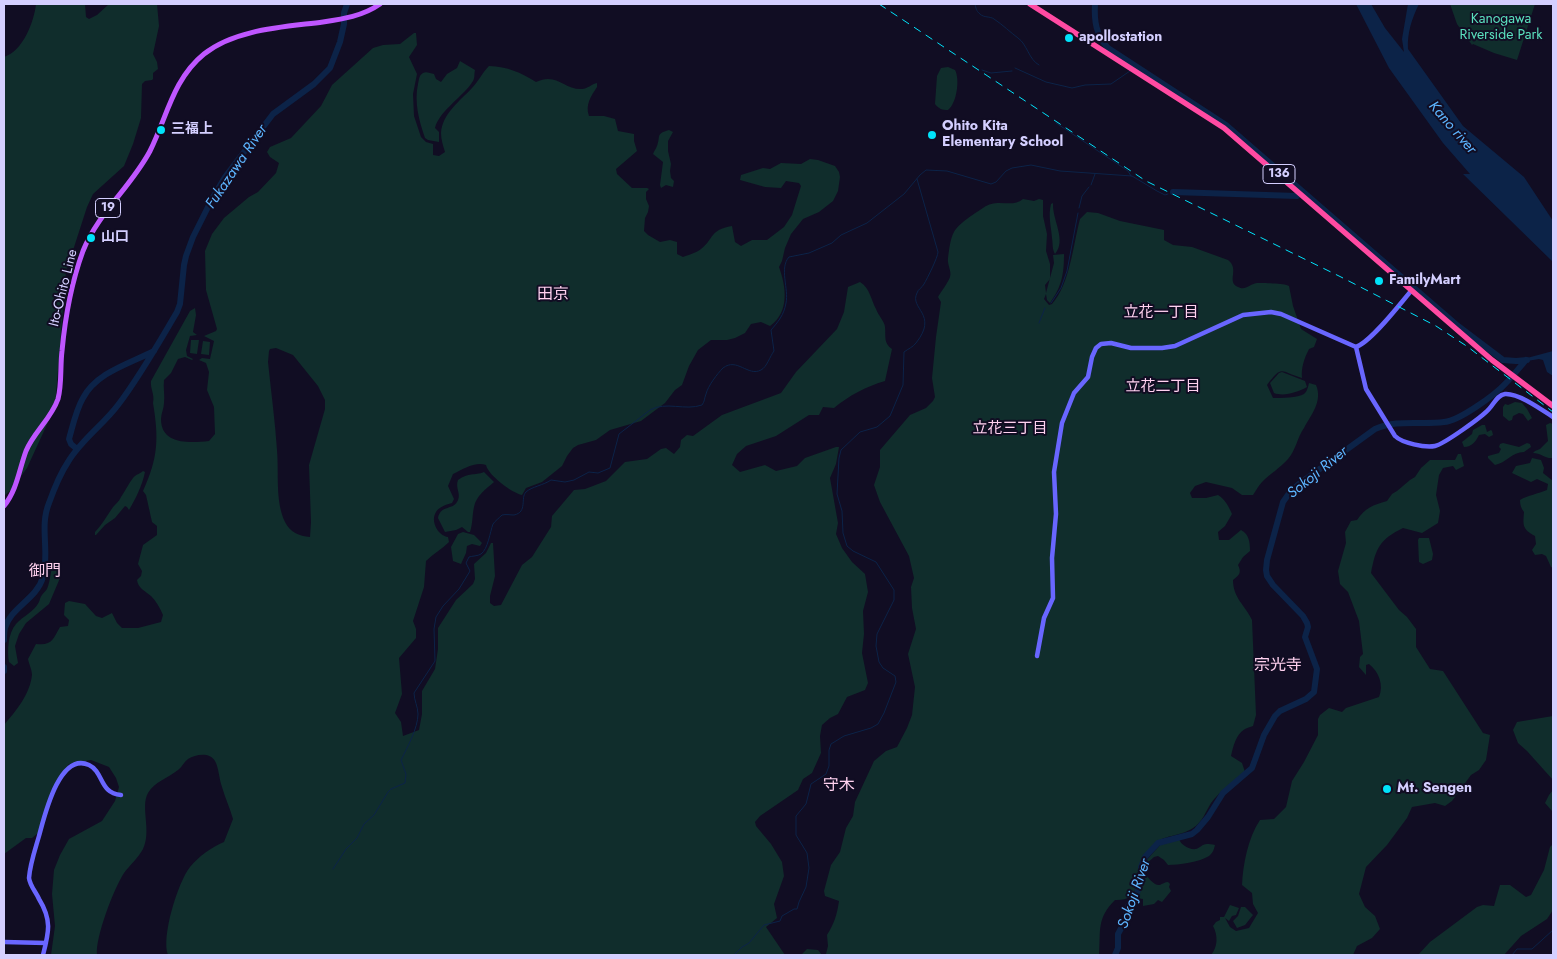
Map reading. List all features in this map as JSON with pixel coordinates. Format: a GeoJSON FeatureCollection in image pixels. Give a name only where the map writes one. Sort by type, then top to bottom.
{"type":"FeatureCollection","features":[{"type":"Feature","properties":{"kind":"highway","name":"136"},"geometry":{"type":"LineString","coordinates":[[1030,4],[1224,128],[1506,372],[1553,406]]}},
{"type":"Feature","properties":{"kind":"main road","name":"Ito-Ohito Line"},"geometry":{"type":"LineString","coordinates":[[4,506],[12,493],[29,445],[58,398],[63,341],[74,281],[84,251],[97,223],[149,153],[172,96],[181,79],[204,54],[230,39],[260,31],[349,17],[369,11],[380,4]]}},
{"type":"Feature","properties":{"kind":"street"},"geometry":{"type":"LineString","coordinates":[[1356,347],[1365,342],[1375,332],[1411,291]]}},
{"type":"Feature","properties":{"kind":"street"},"geometry":{"type":"LineString","coordinates":[[1037,656],[1044,618],[1053,598],[1052,558],[1056,514],[1054,472],[1062,423],[1074,393],[1088,377],[1096,348],[1101,344],[1111,343],[1131,348],[1175,346],[1237,317],[1271,312],[1282,314],[1356,347]]}},
{"type":"Feature","properties":{"kind":"street"},"geometry":{"type":"LineString","coordinates":[[1356,347],[1366,389],[1395,436],[1401,441],[1424,446],[1436,446],[1483,415],[1501,395],[1508,394],[1525,400],[1553,417]]}},
{"type":"Feature","properties":{"kind":"street"},"geometry":{"type":"LineString","coordinates":[[43,955],[49,926],[47,914],[30,884],[29,878],[48,806],[55,787],[67,769],[82,763],[93,767],[107,790],[121,795]]}},
{"type":"Feature","properties":{"kind":"street"},"geometry":{"type":"LineString","coordinates":[[4,942],[46,943]]}},
{"type":"Feature","properties":{"kind":"green space"},"geometry":{"type":"Polygon","coordinates":[[[36,4],[85,4],[86,17],[89,19],[97,15],[109,4],[157,4],[159,26],[153,54],[158,69],[153,73],[152,80],[145,81],[142,84],[141,118],[124,166],[93,194],[87,207],[66,272],[55,407],[27,468],[11,490],[4,496],[4,57],[17,49],[22,42],[33,19],[36,4]]]}},
{"type":"Feature","properties":{"kind":"green space","name":"Kanogawa Riverside Park"},"geometry":{"type":"Polygon","coordinates":[[[1450,4],[1535,4],[1517,60],[1472,45],[1457,24],[1450,4]]]}},
{"type":"Feature","properties":{"kind":"green space"},"geometry":{"type":"Polygon","coordinates":[[[416,33],[417,45],[409,57],[417,74],[413,94],[414,116],[421,137],[426,142],[433,144],[433,155],[439,156],[445,152],[441,133],[448,114],[474,86],[489,66],[514,71],[536,82],[550,79],[576,89],[584,89],[597,83],[597,87],[588,104],[589,116],[604,116],[615,119],[618,131],[634,134],[637,151],[616,169],[617,174],[632,188],[649,189],[646,192],[649,206],[645,218],[644,231],[660,242],[670,240],[677,242],[677,254],[683,257],[701,249],[716,232],[725,228],[732,226],[735,242],[741,246],[752,240],[767,240],[784,227],[792,215],[801,186],[799,183],[786,181],[781,188],[765,187],[740,180],[741,175],[763,168],[770,169],[781,163],[801,164],[810,159],[835,166],[839,172],[838,191],[833,201],[819,212],[803,219],[791,234],[779,267],[785,290],[785,298],[781,314],[770,326],[761,322],[751,324],[745,333],[735,338],[711,340],[698,350],[689,366],[682,385],[675,390],[665,403],[641,421],[610,430],[596,440],[573,448],[562,466],[542,482],[526,488],[522,495],[501,483],[491,474],[486,465],[474,465],[453,474],[448,486],[454,499],[452,503],[438,510],[434,518],[435,525],[442,534],[448,537],[449,542],[426,561],[424,587],[413,621],[416,629],[416,638],[399,658],[402,694],[395,713],[401,722],[403,736],[419,730],[422,714],[422,691],[435,669],[438,649],[438,628],[456,600],[473,584],[475,579],[474,564],[486,553],[491,543],[493,543],[495,576],[490,603],[494,606],[501,605],[522,565],[532,557],[551,527],[552,516],[574,490],[585,489],[606,481],[625,462],[647,459],[661,449],[666,448],[674,454],[680,447],[681,440],[687,435],[693,436],[722,415],[781,393],[796,372],[837,329],[844,312],[848,287],[860,282],[868,291],[884,323],[886,342],[892,349],[885,381],[858,392],[834,408],[823,407],[819,415],[809,415],[776,436],[746,446],[737,454],[732,465],[740,472],[765,465],[776,471],[797,466],[805,458],[839,447],[836,464],[830,478],[838,523],[836,534],[842,548],[852,562],[865,574],[868,592],[863,611],[864,634],[862,653],[868,683],[865,690],[847,697],[838,714],[822,725],[820,736],[821,753],[812,773],[803,779],[798,790],[760,816],[755,822],[782,862],[784,876],[774,904],[777,918],[766,927],[785,955],[168,955],[166,947],[169,923],[185,874],[210,849],[224,842],[233,819],[215,761],[206,755],[199,755],[188,759],[178,770],[157,783],[148,793],[145,805],[146,835],[143,849],[124,873],[115,890],[102,926],[97,955],[51,955],[55,926],[52,894],[54,870],[69,839],[102,821],[115,801],[119,787],[109,767],[91,760],[69,764],[57,784],[42,830],[32,838],[26,838],[4,854],[4,725],[18,708],[31,682],[32,671],[28,659],[36,644],[49,643],[60,627],[68,626],[69,620],[64,615],[65,603],[69,601],[85,604],[96,616],[102,618],[112,613],[122,628],[138,628],[161,622],[163,615],[155,600],[140,587],[137,580],[141,576],[142,571],[138,564],[143,545],[157,535],[157,526],[152,522],[146,495],[143,491],[152,468],[156,448],[156,427],[151,381],[190,311],[195,308],[196,315],[193,332],[197,335],[190,336],[186,350],[187,356],[193,359],[185,357],[178,359],[171,373],[164,380],[164,405],[161,419],[162,427],[171,438],[185,442],[209,441],[215,434],[214,407],[207,390],[209,372],[206,363],[199,360],[202,358],[210,359],[214,341],[204,336],[217,329],[206,290],[205,251],[212,234],[224,218],[258,192],[276,173],[279,163],[270,157],[267,152],[270,147],[291,138],[321,106],[332,85],[373,48],[383,45],[400,44],[416,33]],[[276,348],[269,351],[268,362],[278,459],[279,496],[282,514],[289,528],[302,536],[310,537],[309,465],[325,409],[325,400],[318,386],[293,355],[276,348]]]}},
{"type":"Feature","properties":{"kind":"green space"},"geometry":{"type":"Polygon","coordinates":[[[460,61],[475,70],[474,80],[437,122],[435,128],[439,132],[439,142],[428,140],[423,132],[417,105],[420,76],[424,72],[434,74],[436,79],[441,82],[447,74],[457,68],[460,61]]]}},
{"type":"Feature","properties":{"kind":"green space"},"geometry":{"type":"Polygon","coordinates":[[[948,67],[955,70],[957,74],[957,85],[954,102],[948,110],[944,110],[935,104],[937,76],[941,68],[948,67]]]}},
{"type":"Feature","properties":{"kind":"green space"},"geometry":{"type":"Polygon","coordinates":[[[669,130],[673,132],[668,141],[668,151],[671,164],[671,178],[674,181],[673,187],[666,185],[661,188],[663,162],[653,154],[660,134],[669,130]]]}},
{"type":"Feature","properties":{"kind":"green space"},"geometry":{"type":"Polygon","coordinates":[[[1023,199],[1043,200],[1043,216],[1047,234],[1046,251],[1050,264],[1050,278],[1054,263],[1053,255],[1064,254],[1063,274],[1060,285],[1050,303],[1047,300],[1046,294],[1044,299],[1049,305],[1058,296],[1063,286],[1080,219],[1087,212],[1098,213],[1120,221],[1164,230],[1164,240],[1173,245],[1192,247],[1228,260],[1233,267],[1233,282],[1238,287],[1245,288],[1257,283],[1289,286],[1293,306],[1301,329],[1317,339],[1314,347],[1309,349],[1306,356],[1302,367],[1302,378],[1282,371],[1276,374],[1267,385],[1273,398],[1301,395],[1306,392],[1309,383],[1316,385],[1318,397],[1313,413],[1291,455],[1259,485],[1253,495],[1242,495],[1232,488],[1206,482],[1195,486],[1190,493],[1192,498],[1206,498],[1218,495],[1226,503],[1232,514],[1225,526],[1218,532],[1219,540],[1229,540],[1241,530],[1246,534],[1249,541],[1250,551],[1238,565],[1239,574],[1233,580],[1237,597],[1252,620],[1256,715],[1253,726],[1242,731],[1237,737],[1231,756],[1242,763],[1245,772],[1215,798],[1196,826],[1188,831],[1161,839],[1143,857],[1133,894],[1123,900],[1115,900],[1102,919],[1099,955],[822,955],[826,954],[828,946],[827,935],[835,919],[839,901],[825,896],[824,891],[831,865],[840,852],[846,828],[853,816],[855,802],[874,761],[886,751],[897,747],[912,715],[915,687],[908,654],[916,629],[911,587],[914,578],[909,556],[880,502],[874,485],[880,467],[880,450],[910,415],[926,408],[935,397],[932,378],[941,302],[938,297],[950,277],[948,258],[950,245],[956,229],[980,210],[994,203],[1014,203],[1023,199]],[[1050,279],[1045,285],[1046,293],[1050,279]]]}},
{"type":"Feature","properties":{"kind":"green space"},"geometry":{"type":"Polygon","coordinates":[[[1053,203],[1060,243],[1055,254],[1050,217],[1050,208],[1053,203]]]}},
{"type":"Feature","properties":{"kind":"green space"},"geometry":{"type":"Polygon","coordinates":[[[191,340],[199,340],[197,354],[190,353],[191,340]]]}},
{"type":"Feature","properties":{"kind":"green space"},"geometry":{"type":"Polygon","coordinates":[[[203,341],[210,342],[209,355],[201,354],[203,341]]]}},
{"type":"Feature","properties":{"kind":"green space"},"geometry":{"type":"Polygon","coordinates":[[[1282,372],[1305,381],[1307,387],[1286,394],[1274,393],[1270,383],[1282,372]]]}},
{"type":"Feature","properties":{"kind":"green space"},"geometry":{"type":"Polygon","coordinates":[[[1515,402],[1522,403],[1532,418],[1528,421],[1523,414],[1519,413],[1509,421],[1503,416],[1505,404],[1508,405],[1515,402]]]}},
{"type":"Feature","properties":{"kind":"green space"},"geometry":{"type":"Polygon","coordinates":[[[1553,424],[1553,458],[1533,453],[1548,441],[1546,425],[1553,424]]]}},
{"type":"Feature","properties":{"kind":"green space"},"geometry":{"type":"Polygon","coordinates":[[[1485,425],[1487,432],[1491,430],[1493,435],[1489,437],[1485,434],[1479,435],[1471,445],[1464,447],[1462,442],[1472,434],[1473,430],[1485,425]]]}},
{"type":"Feature","properties":{"kind":"green space"},"geometry":{"type":"Polygon","coordinates":[[[1527,443],[1531,447],[1495,465],[1488,456],[1499,453],[1501,449],[1499,447],[1500,444],[1519,447],[1527,443]]]}},
{"type":"Feature","properties":{"kind":"green space"},"geometry":{"type":"Polygon","coordinates":[[[1458,454],[1461,454],[1464,466],[1456,470],[1453,466],[1443,468],[1439,475],[1436,495],[1440,511],[1438,523],[1422,533],[1403,528],[1395,532],[1384,541],[1377,551],[1371,573],[1416,629],[1416,647],[1430,669],[1443,671],[1483,733],[1490,735],[1486,760],[1479,770],[1471,775],[1452,801],[1445,806],[1435,803],[1412,807],[1407,818],[1387,845],[1366,867],[1359,894],[1365,907],[1375,916],[1380,929],[1372,938],[1357,946],[1353,955],[1211,955],[1216,941],[1216,933],[1213,926],[1220,920],[1220,917],[1224,917],[1230,905],[1239,908],[1236,915],[1232,916],[1229,921],[1225,918],[1230,927],[1236,931],[1249,928],[1258,913],[1253,904],[1252,893],[1242,885],[1249,843],[1260,820],[1274,819],[1286,807],[1292,781],[1318,735],[1318,719],[1320,715],[1329,708],[1342,712],[1346,708],[1379,697],[1381,683],[1375,671],[1369,664],[1366,665],[1366,675],[1359,667],[1360,657],[1363,654],[1359,621],[1348,592],[1340,584],[1338,571],[1346,543],[1345,532],[1351,521],[1357,520],[1370,508],[1387,501],[1392,494],[1415,477],[1430,460],[1455,460],[1458,454]]]}},
{"type":"Feature","properties":{"kind":"green space"},"geometry":{"type":"Polygon","coordinates":[[[1532,458],[1541,460],[1544,468],[1543,473],[1553,481],[1553,568],[1546,556],[1542,554],[1535,555],[1532,550],[1536,544],[1535,536],[1524,526],[1524,512],[1520,502],[1523,498],[1547,490],[1548,484],[1537,479],[1531,482],[1512,473],[1516,466],[1530,463],[1532,458]]]}},
{"type":"Feature","properties":{"kind":"green space"},"geometry":{"type":"Polygon","coordinates":[[[143,471],[145,472],[142,482],[129,510],[125,506],[115,518],[95,535],[95,532],[133,478],[143,471]]]}},
{"type":"Feature","properties":{"kind":"green space"},"geometry":{"type":"Polygon","coordinates":[[[484,472],[494,482],[482,493],[475,503],[470,532],[462,527],[445,532],[438,518],[442,511],[454,505],[458,500],[458,480],[465,476],[484,472]]]}},
{"type":"Feature","properties":{"kind":"green space"},"geometry":{"type":"Polygon","coordinates":[[[463,532],[474,535],[482,543],[480,546],[472,544],[467,546],[461,564],[453,561],[451,547],[458,534],[463,532]]]}},
{"type":"Feature","properties":{"kind":"green space"},"geometry":{"type":"Polygon","coordinates":[[[1419,538],[1429,538],[1433,554],[1432,560],[1423,564],[1419,562],[1419,538]]]}},
{"type":"Feature","properties":{"kind":"green space"},"geometry":{"type":"Polygon","coordinates":[[[54,562],[59,569],[60,578],[49,604],[26,623],[19,634],[15,646],[18,663],[14,666],[9,662],[8,658],[11,632],[16,624],[37,605],[47,589],[54,562]]]}},
{"type":"Feature","properties":{"kind":"green space"},"geometry":{"type":"Polygon","coordinates":[[[1553,716],[1553,780],[1518,743],[1513,730],[1517,722],[1553,716]]]}},
{"type":"Feature","properties":{"kind":"green space"},"geometry":{"type":"Polygon","coordinates":[[[1553,790],[1553,814],[1545,803],[1553,790]]]}},
{"type":"Feature","properties":{"kind":"green space"},"geometry":{"type":"Polygon","coordinates":[[[1179,839],[1183,845],[1191,849],[1196,849],[1205,844],[1215,845],[1210,855],[1200,860],[1168,865],[1158,856],[1145,865],[1144,863],[1161,844],[1179,839]]]}},
{"type":"Feature","properties":{"kind":"green space"},"geometry":{"type":"Polygon","coordinates":[[[1553,844],[1553,910],[1547,919],[1521,936],[1504,955],[1418,955],[1430,942],[1477,907],[1483,905],[1494,906],[1500,885],[1510,885],[1526,897],[1531,895],[1544,870],[1550,847],[1553,844]]]}},
{"type":"Feature","properties":{"kind":"green space"},"geometry":{"type":"Polygon","coordinates":[[[1144,871],[1155,884],[1160,885],[1168,882],[1170,884],[1171,891],[1162,902],[1158,900],[1154,904],[1143,906],[1143,899],[1137,898],[1144,871]]]}},
{"type":"Feature","properties":{"kind":"green space"},"geometry":{"type":"Polygon","coordinates":[[[1241,907],[1245,907],[1253,915],[1245,925],[1237,928],[1233,921],[1238,916],[1241,907]]]}},
{"type":"Feature","properties":{"kind":"green space"},"geometry":{"type":"Polygon","coordinates":[[[807,949],[818,950],[822,955],[801,955],[807,949]]]}},
{"type":"Feature","properties":{"kind":"water","name":"Kano river"},"geometry":{"type":"Polygon","coordinates":[[[1356,4],[1371,4],[1385,28],[1404,52],[1402,39],[1408,4],[1419,4],[1410,26],[1408,49],[1463,126],[1524,177],[1553,221],[1553,262],[1463,174],[1470,174],[1443,143],[1389,68],[1356,4]]]}},
{"type":"Feature","properties":{"kind":"water"},"geometry":{"type":"Polygon","coordinates":[[[1553,351],[1553,376],[1547,372],[1543,360],[1527,361],[1527,358],[1553,351]]]}},
{"type":"Feature","properties":{"kind":"waterway","name":"Fukazawa River"},"geometry":{"type":"LineString","coordinates":[[4,640],[8,621],[40,585],[43,577],[45,568],[46,512],[62,472],[73,454],[126,394],[149,360],[177,312],[180,304],[186,256],[193,237],[225,177],[273,114],[314,84],[330,68],[340,42],[347,4]]}},
{"type":"Feature","properties":{"kind":"waterway"},"geometry":{"type":"LineString","coordinates":[[975,4],[980,14],[994,19],[1021,41],[1033,60],[1039,65]]}},
{"type":"Feature","properties":{"kind":"waterway"},"geometry":{"type":"LineString","coordinates":[[1095,4],[1097,28],[1108,48],[1226,125],[1458,326],[1503,360],[1527,360]]}},
{"type":"Feature","properties":{"kind":"waterway"},"geometry":{"type":"LineString","coordinates":[[1015,68],[1046,82],[1072,88],[1085,85],[1111,84],[1130,71]]}},
{"type":"Feature","properties":{"kind":"waterway"},"geometry":{"type":"LineString","coordinates":[[982,70],[991,73],[1012,71]]}},
{"type":"Feature","properties":{"kind":"waterway"},"geometry":{"type":"LineString","coordinates":[[1056,123],[1128,171],[1131,176]]}},
{"type":"Feature","properties":{"kind":"waterway"},"geometry":{"type":"LineString","coordinates":[[333,869],[346,849],[357,838],[364,824],[374,815],[388,792],[405,783],[406,774],[401,760],[412,738],[418,720],[414,693],[435,661],[434,629],[436,617],[443,606],[459,589],[470,571],[466,563],[469,557],[480,555],[483,552],[494,523],[502,515],[514,515],[521,511],[524,495],[531,489],[551,480],[565,482],[574,480],[589,472],[598,473],[610,468],[619,434],[656,407],[696,407],[702,405],[711,384],[723,368],[728,365],[752,371],[763,369],[774,351],[771,330],[785,307],[787,297],[784,273],[789,257],[809,253],[832,243],[841,235],[867,223],[904,194],[926,170],[947,171],[991,184],[1012,168],[1031,165],[1060,171],[1132,176],[1157,191],[1165,195],[1168,194]]}},
{"type":"Feature","properties":{"kind":"waterway"},"geometry":{"type":"LineString","coordinates":[[1091,185],[1095,174]]}},
{"type":"Feature","properties":{"kind":"waterway"},"geometry":{"type":"LineString","coordinates":[[734,955],[749,943],[764,925],[780,921],[782,916],[797,909],[806,887],[809,868],[807,853],[796,835],[796,816],[806,804],[811,784],[826,774],[829,766],[831,744],[844,736],[878,724],[896,682],[895,676],[883,668],[879,662],[876,646],[877,634],[894,600],[894,590],[876,562],[847,546],[843,533],[842,511],[837,494],[841,450],[860,432],[877,427],[890,416],[903,385],[904,352],[916,343],[925,325],[916,299],[918,292],[930,273],[938,252],[917,179]]}},
{"type":"Feature","properties":{"kind":"waterway"},"geometry":{"type":"LineString","coordinates":[[1079,208],[1082,196],[1089,187]]}},
{"type":"Feature","properties":{"kind":"waterway"},"geometry":{"type":"LineString","coordinates":[[1173,192],[1297,196],[1303,192]]}},
{"type":"Feature","properties":{"kind":"waterway"},"geometry":{"type":"LineString","coordinates":[[1051,303],[1061,288],[1067,271],[1078,213]]}},
{"type":"Feature","properties":{"kind":"waterway"},"geometry":{"type":"LineString","coordinates":[[1039,323],[1045,308]]}},
{"type":"Feature","properties":{"kind":"waterway","name":"Fukazawa River"},"geometry":{"type":"LineString","coordinates":[[77,449],[71,444],[69,439],[78,408],[89,389],[105,375],[154,351]]}},
{"type":"Feature","properties":{"kind":"waterway","name":"Sokoji River"},"geometry":{"type":"LineString","coordinates":[[1115,955],[1118,948],[1118,934],[1124,923],[1128,906],[1134,901],[1138,890],[1141,880],[1141,867],[1145,857],[1158,843],[1192,834],[1197,830],[1208,817],[1223,793],[1252,768],[1264,735],[1275,716],[1280,711],[1306,699],[1314,692],[1317,669],[1305,637],[1308,627],[1307,623],[1303,616],[1273,585],[1267,576],[1266,570],[1283,502],[1299,484],[1375,429],[1400,423],[1451,421],[1476,407],[1501,388],[1526,360]]}},
{"type":"Feature","properties":{"kind":"waterway"},"geometry":{"type":"LineString","coordinates":[[1512,955],[1517,949],[1532,949],[1553,930]]}},
{"type":"Feature","properties":{"kind":"railway"},"geometry":{"type":"LineString","coordinates":[[879,4],[1146,181],[1436,326],[1468,347],[1553,412]]}},
{"type":"Feature","properties":{"kind":"place","name":"apollostation"},"geometry":{"type":"Point","coordinates":[1069,38]}},
{"type":"Feature","properties":{"kind":"place","name":"三福上"},"geometry":{"type":"Point","coordinates":[161,130]}},
{"type":"Feature","properties":{"kind":"place","name":"Ohito Kita Elementary School"},"geometry":{"type":"Point","coordinates":[932,135]}},
{"type":"Feature","properties":{"kind":"place","name":"山口"},"geometry":{"type":"Point","coordinates":[91,238]}},
{"type":"Feature","properties":{"kind":"place","name":"FamilyMart"},"geometry":{"type":"Point","coordinates":[1379,281]}},
{"type":"Feature","properties":{"kind":"place","name":"Mt. Sengen"},"geometry":{"type":"Point","coordinates":[1387,789]}},
{"type":"Feature","properties":{"kind":"district","name":"田京"},"geometry":{"type":"Point","coordinates":[553,295]}},
{"type":"Feature","properties":{"kind":"district","name":"立花一丁目"},"geometry":{"type":"Point","coordinates":[1161,313]}},
{"type":"Feature","properties":{"kind":"district","name":"立花二丁目"},"geometry":{"type":"Point","coordinates":[1163,387]}},
{"type":"Feature","properties":{"kind":"district","name":"立花三丁目"},"geometry":{"type":"Point","coordinates":[1010,429]}},
{"type":"Feature","properties":{"kind":"district","name":"御門"},"geometry":{"type":"Point","coordinates":[45,572]}},
{"type":"Feature","properties":{"kind":"district","name":"宗光寺"},"geometry":{"type":"Point","coordinates":[1278,666]}},
{"type":"Feature","properties":{"kind":"district","name":"守木"},"geometry":{"type":"Point","coordinates":[839,786]}}]}
